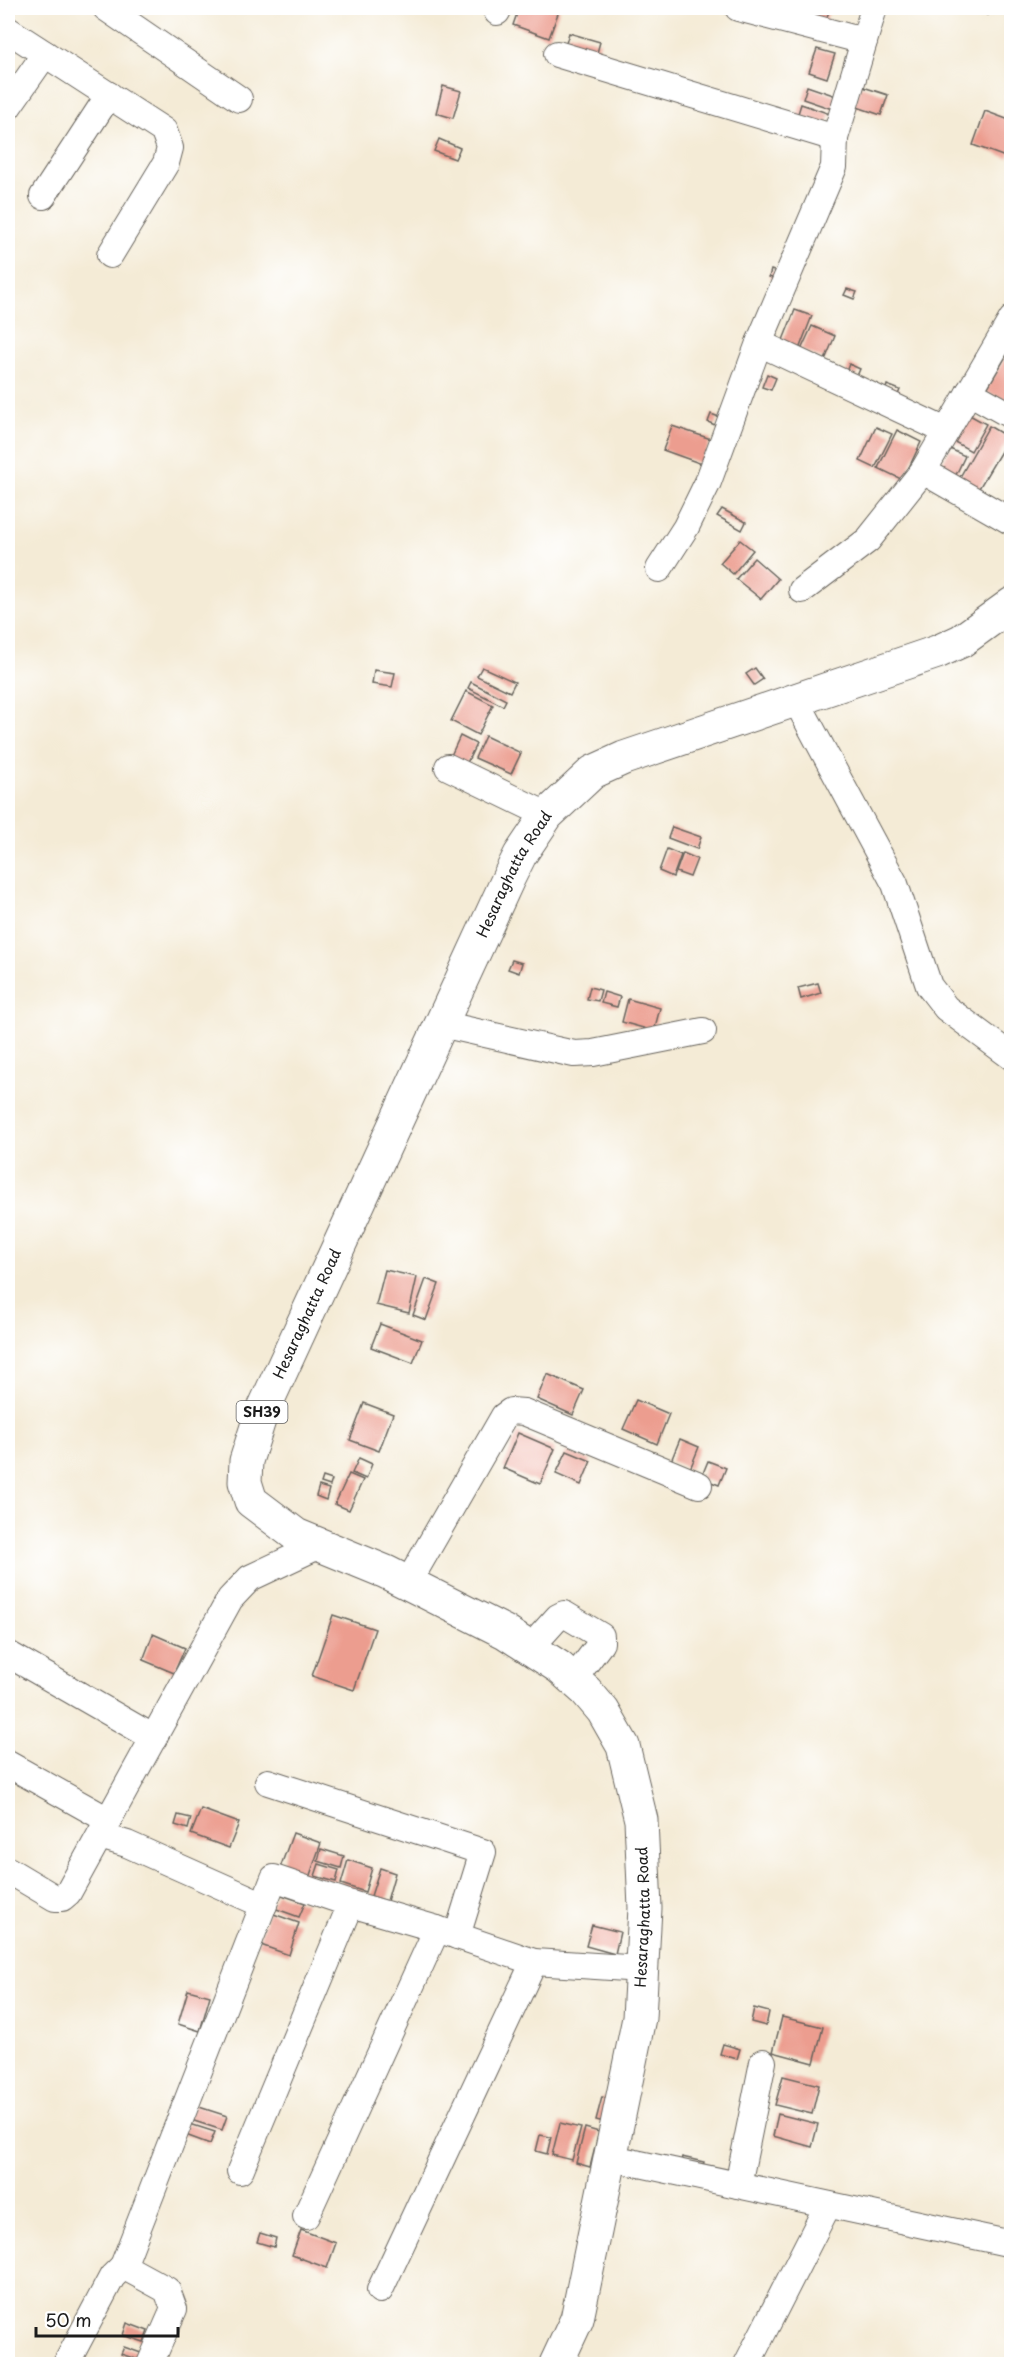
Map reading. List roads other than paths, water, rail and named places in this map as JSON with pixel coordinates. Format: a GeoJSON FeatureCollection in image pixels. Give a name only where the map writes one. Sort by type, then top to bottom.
{"type":"FeatureCollection","features":[{"type":"Feature","properties":{"kind":"main road","name":"Hesaraghatta Road"},"geometry":{"type":"LineString","coordinates":[[557,2364],[577,2319],[639,2018],[645,1908],[641,1820],[623,1746],[603,1711],[559,1667],[531,1648],[505,1632],[408,1583],[296,1535],[251,1501],[244,1482],[246,1461],[260,1417],[441,1024],[520,855],[546,814],[593,772],[624,758],[937,652],[961,641],[1011,604]]}},
{"type":"Feature","properties":{"kind":"street"},"geometry":{"type":"LineString","coordinates":[[106,8],[239,99]]}},
{"type":"Feature","properties":{"kind":"street"},"geometry":{"type":"LineString","coordinates":[[738,8],[864,41]]}},
{"type":"Feature","properties":{"kind":"street"},"geometry":{"type":"LineString","coordinates":[[659,569],[686,527],[708,482],[759,343],[834,167],[835,138],[874,8]]}},
{"type":"Feature","properties":{"kind":"street"},"geometry":{"type":"LineString","coordinates":[[8,30],[164,131],[170,148],[166,163],[110,255]]}},
{"type":"Feature","properties":{"kind":"street"},"geometry":{"type":"LineString","coordinates":[[8,107],[45,54]]}},
{"type":"Feature","properties":{"kind":"street"},"geometry":{"type":"LineString","coordinates":[[557,54],[835,138]]}},
{"type":"Feature","properties":{"kind":"street"},"geometry":{"type":"LineString","coordinates":[[43,196],[109,95]]}},
{"type":"Feature","properties":{"kind":"street"},"geometry":{"type":"LineString","coordinates":[[802,590],[868,540],[922,471],[1011,319]]}},
{"type":"Feature","properties":{"kind":"street"},"geometry":{"type":"LineString","coordinates":[[759,343],[946,431]]}},
{"type":"Feature","properties":{"kind":"street"},"geometry":{"type":"LineString","coordinates":[[969,392],[1011,416]]}},
{"type":"Feature","properties":{"kind":"street"},"geometry":{"type":"LineString","coordinates":[[922,471],[1011,522]]}},
{"type":"Feature","properties":{"kind":"street"},"geometry":{"type":"LineString","coordinates":[[796,700],[895,884],[929,986],[946,1008],[1011,1057]]}},
{"type":"Feature","properties":{"kind":"street"},"geometry":{"type":"LineString","coordinates":[[448,767],[546,814]]}},
{"type":"Feature","properties":{"kind":"street"},"geometry":{"type":"LineString","coordinates":[[441,1024],[574,1054],[593,1053],[704,1031]]}},
{"type":"Feature","properties":{"kind":"street"},"geometry":{"type":"LineString","coordinates":[[408,1583],[504,1416],[511,1411],[524,1412],[699,1485]]}},
{"type":"Feature","properties":{"kind":"street"},"geometry":{"type":"LineString","coordinates":[[8,1870],[55,1898],[62,1898],[68,1893],[230,1599],[250,1578],[320,1545]]}},
{"type":"Feature","properties":{"kind":"street"},"geometry":{"type":"LineString","coordinates":[[531,1648],[561,1615],[567,1615],[601,1636],[601,1643],[573,1680]]}},
{"type":"Feature","properties":{"kind":"street"},"geometry":{"type":"LineString","coordinates":[[8,1654],[154,1738]]}},
{"type":"Feature","properties":{"kind":"street"},"geometry":{"type":"LineString","coordinates":[[8,1764],[127,1844],[264,1905]]}},
{"type":"Feature","properties":{"kind":"street"},"geometry":{"type":"LineString","coordinates":[[268,1782],[483,1852],[447,1932],[306,2216]]}},
{"type":"Feature","properties":{"kind":"street"},"geometry":{"type":"LineString","coordinates":[[66,2364],[112,2277],[123,2266],[274,1878],[351,1904],[447,1932],[534,1962],[642,1969]]}},
{"type":"Feature","properties":{"kind":"street"},"geometry":{"type":"LineString","coordinates":[[240,2172],[351,1904]]}},
{"type":"Feature","properties":{"kind":"street"},"geometry":{"type":"LineString","coordinates":[[380,2290],[534,1962]]}},
{"type":"Feature","properties":{"kind":"street"},"geometry":{"type":"LineString","coordinates":[[738,2185],[763,2062]]}},
{"type":"Feature","properties":{"kind":"street"},"geometry":{"type":"LineString","coordinates":[[612,2158],[1011,2244]]}},
{"type":"Feature","properties":{"kind":"street"},"geometry":{"type":"LineString","coordinates":[[747,2364],[828,2205]]}},
{"type":"Feature","properties":{"kind":"street"},"geometry":{"type":"LineString","coordinates":[[123,2266],[167,2290],[174,2309],[150,2364]]}}]}
